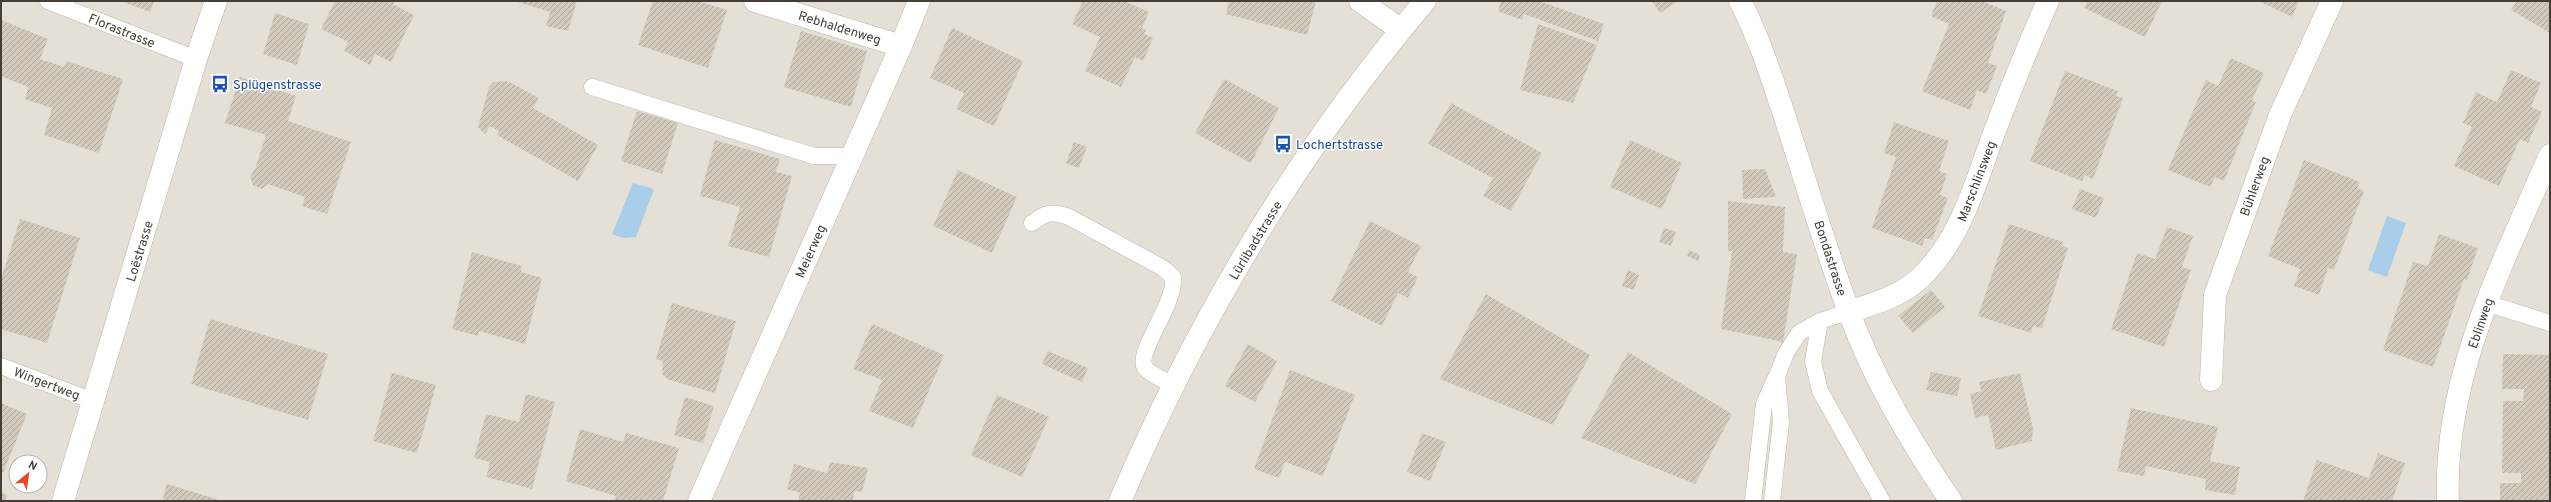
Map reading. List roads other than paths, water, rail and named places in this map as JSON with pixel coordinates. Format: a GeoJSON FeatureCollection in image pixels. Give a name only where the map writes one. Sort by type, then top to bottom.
{"type":"FeatureCollection","features":[{"type":"Feature","properties":{"kind":"street","name":"Loëstrasse"},"geometry":{"type":"LineString","coordinates":[[63,501],[196,59],[216,1]]}},
{"type":"Feature","properties":{"kind":"street","name":"Rebhaldenweg"},"geometry":{"type":"LineString","coordinates":[[755,1],[901,46]]}},
{"type":"Feature","properties":{"kind":"street","name":"Meierweg"},"geometry":{"type":"LineString","coordinates":[[699,501],[901,46],[919,1]]}},
{"type":"Feature","properties":{"kind":"street"},"geometry":{"type":"LineString","coordinates":[[1360,1],[1401,30]]}},
{"type":"Feature","properties":{"kind":"street","name":"Lürlibadstrasse"},"geometry":{"type":"LineString","coordinates":[[1120,501],[1148,435],[1208,318],[1267,218],[1312,151],[1401,30],[1426,1]]}},
{"type":"Feature","properties":{"kind":"street","name":"Bondastrasse"},"geometry":{"type":"LineString","coordinates":[[1740,1],[1750,19],[1776,92],[1848,312],[1874,376],[1916,450],[1950,501]]}},
{"type":"Feature","properties":{"kind":"street","name":"Marschlinsweg"},"geometry":{"type":"LineString","coordinates":[[1848,312],[1888,299],[1918,280],[1942,254],[1958,227],[2024,54],[2048,1]]}},
{"type":"Feature","properties":{"kind":"street","name":"Bühlerweg"},"geometry":{"type":"LineString","coordinates":[[2211,380],[2215,296],[2280,115],[2332,1]]}},
{"type":"Feature","properties":{"kind":"street","name":"Eblinweg"},"geometry":{"type":"LineString","coordinates":[[2448,501],[2447,462],[2463,372],[2486,303],[2550,155]]}},
{"type":"Feature","properties":{"kind":"lane","name":"Florastrasse"},"geometry":{"type":"LineString","coordinates":[[48,1],[196,59]]}},
{"type":"Feature","properties":{"kind":"lane"},"geometry":{"type":"LineString","coordinates":[[592,87],[814,156],[852,156]]}},
{"type":"Feature","properties":{"kind":"lane"},"geometry":{"type":"LineString","coordinates":[[1032,223],[1045,213],[1055,212],[1069,216],[1163,268],[1173,277],[1174,288],[1170,302],[1145,350],[1142,361],[1146,369],[1174,386]]}},
{"type":"Feature","properties":{"kind":"lane"},"geometry":{"type":"LineString","coordinates":[[2486,303],[2550,323]]}},
{"type":"Feature","properties":{"kind":"lane"},"geometry":{"type":"LineString","coordinates":[[1753,501],[1764,404],[1786,354],[1799,333],[1820,321],[1848,312]]}},
{"type":"Feature","properties":{"kind":"lane"},"geometry":{"type":"LineString","coordinates":[[1820,321],[1813,361],[1820,391],[1882,501]]}},
{"type":"Feature","properties":{"kind":"lane","name":"Wingertweg"},"geometry":{"type":"LineString","coordinates":[[1,366],[93,401]]}},
{"type":"Feature","properties":{"kind":"lane"},"geometry":{"type":"LineString","coordinates":[[1772,501],[1781,422],[1777,376]]}},
{"type":"Feature","properties":{"kind":"water"},"geometry":{"type":"Polygon","coordinates":[[[633,183],[654,189],[636,237],[623,238],[612,234],[633,183]]]}},
{"type":"Feature","properties":{"kind":"water"},"geometry":{"type":"Polygon","coordinates":[[[2387,216],[2406,223],[2387,277],[2368,270],[2387,216]]]}},
{"type":"Feature","properties":{"kind":"place","name":"Splügenstrasse"},"geometry":{"type":"Point","coordinates":[220,84]}},
{"type":"Feature","properties":{"kind":"place","name":"Lochertstrasse"},"geometry":{"type":"Point","coordinates":[1283,144]}}]}
